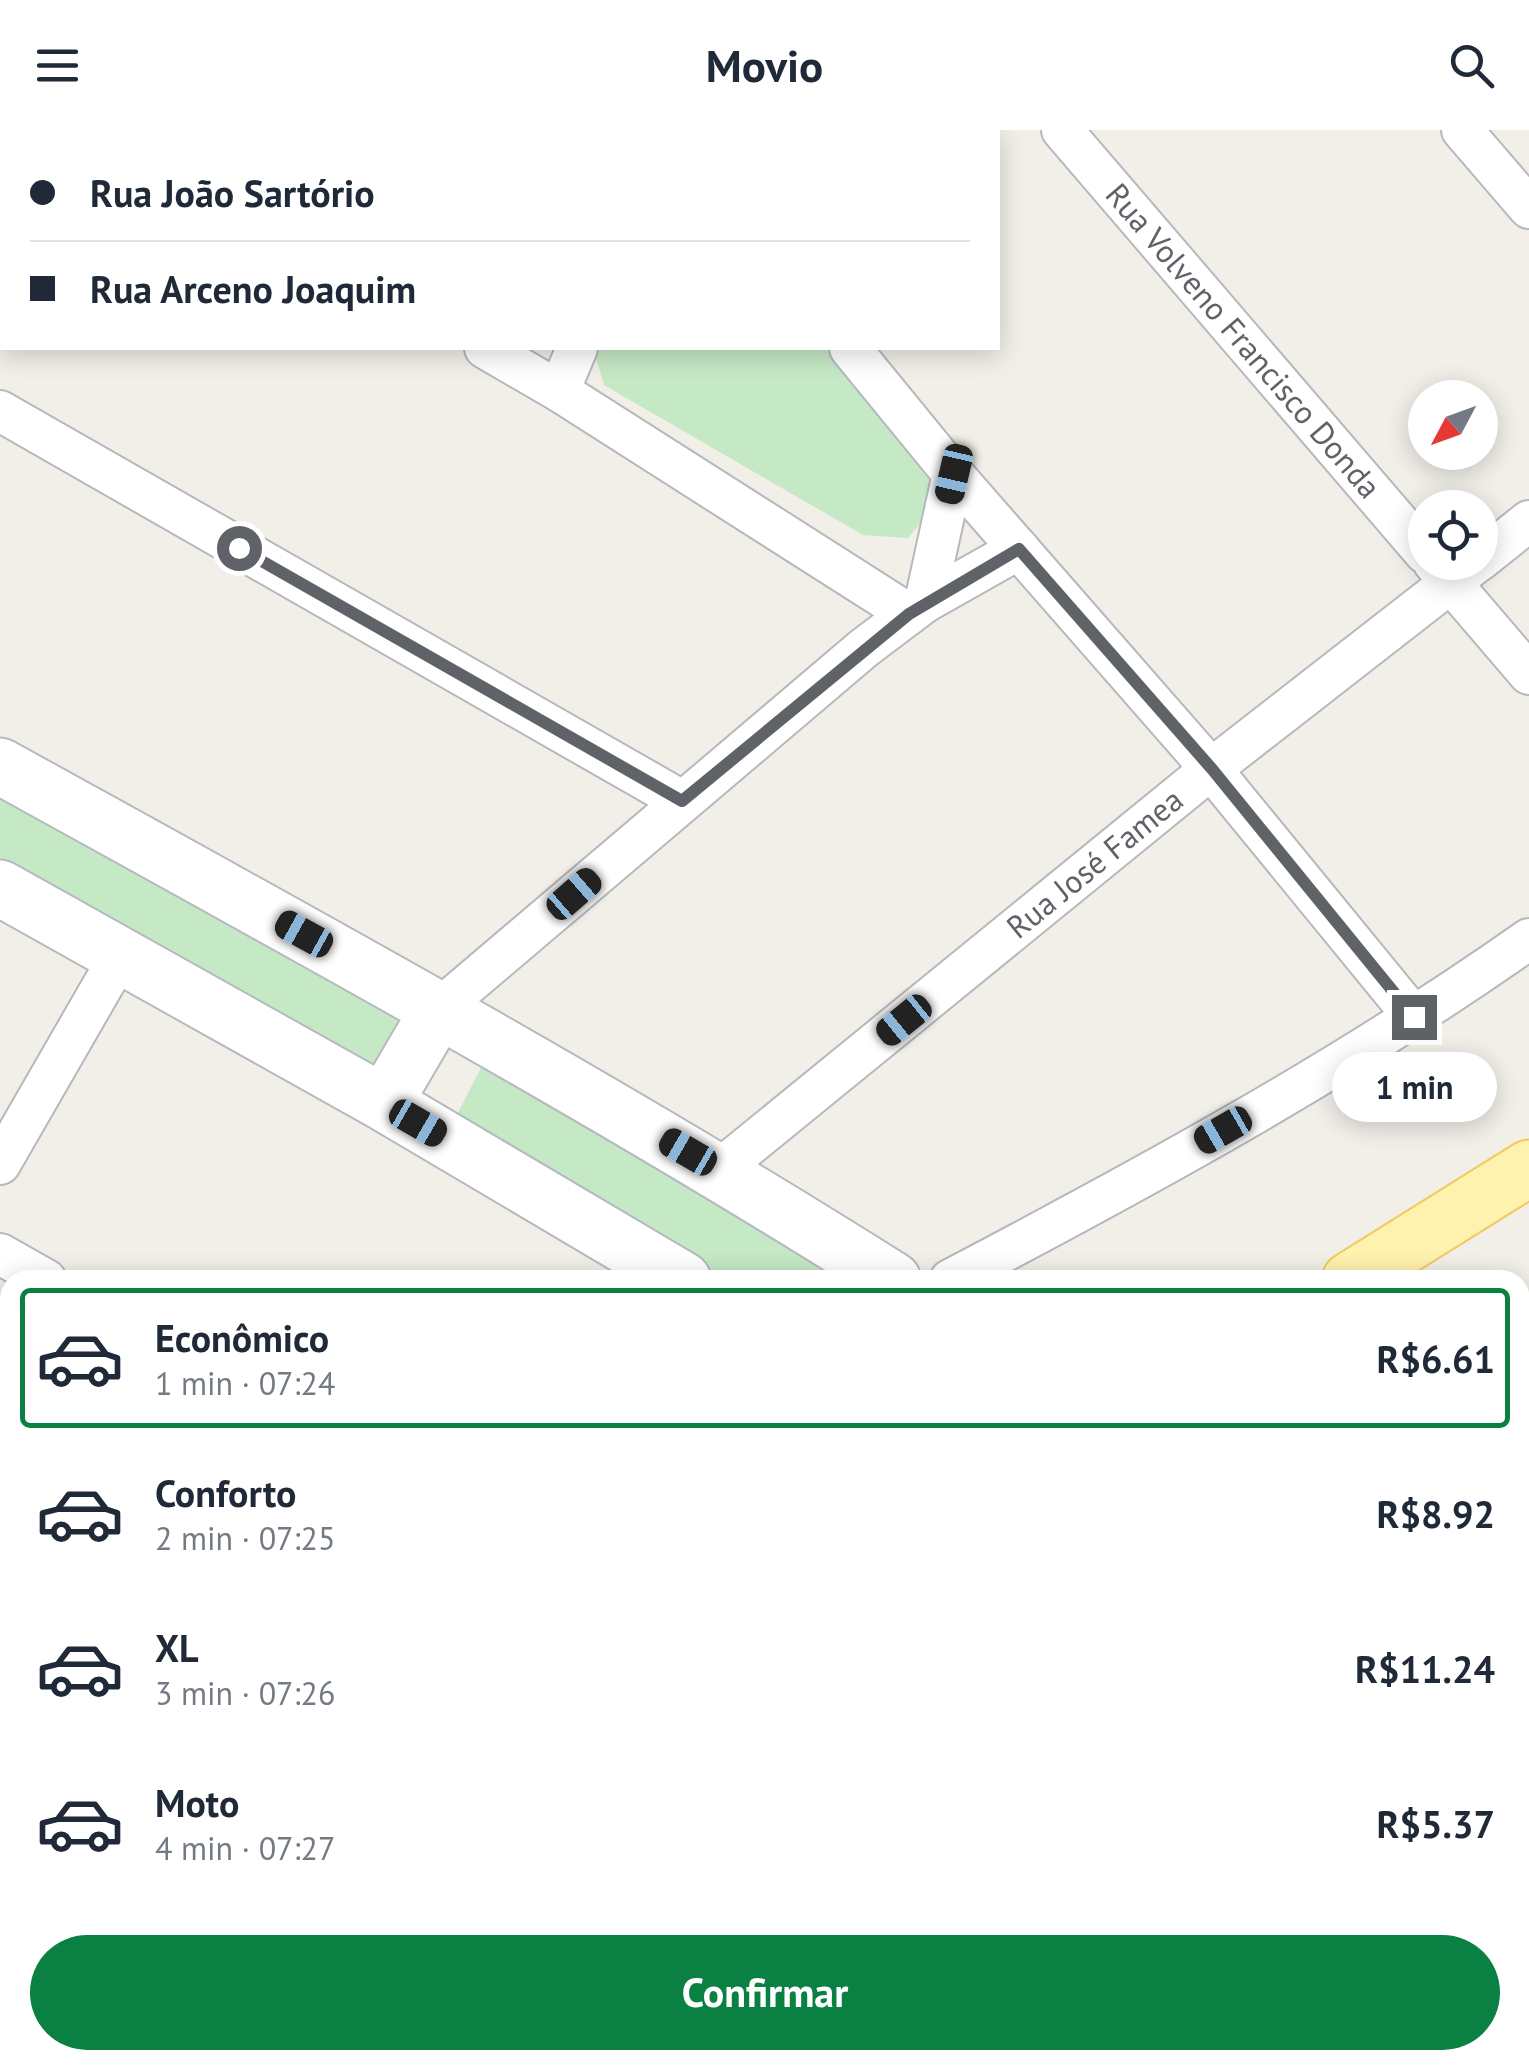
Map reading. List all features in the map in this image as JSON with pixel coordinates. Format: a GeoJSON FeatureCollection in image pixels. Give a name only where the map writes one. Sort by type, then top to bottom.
{"type":"FeatureCollection","features":[{"type":"Feature","properties":{"kind":"main road"},"geometry":{"type":"LineString","coordinates":[[0,766],[439,1009],[719,1170],[877,1270]]}},
{"type":"Feature","properties":{"kind":"main road"},"geometry":{"type":"LineString","coordinates":[[0,888],[384,1103],[667,1270]]}},
{"type":"Feature","properties":{"kind":"main road"},"geometry":{"type":"LineString","coordinates":[[384,1103],[439,1009]]}},
{"type":"Feature","properties":{"kind":"main road"},"geometry":{"type":"LineString","coordinates":[[1366,1270],[1529,1168]]}},
{"type":"Feature","properties":{"kind":"street","name":"Rua Volveno Francisco Donda"},"geometry":{"type":"LineString","coordinates":[[1062,130],[1408,533]]}},
{"type":"Feature","properties":{"kind":"street"},"geometry":{"type":"LineString","coordinates":[[1483,137],[1529,208]]}},
{"type":"Feature","properties":{"kind":"street"},"geometry":{"type":"LineString","coordinates":[[488,350],[917,608]]}},
{"type":"Feature","properties":{"kind":"street"},"geometry":{"type":"LineString","coordinates":[[559,391],[577,350]]}},
{"type":"Feature","properties":{"kind":"street"},"geometry":{"type":"LineString","coordinates":[[852,350],[954,474],[1212,769],[1414,1017]]}},
{"type":"Feature","properties":{"kind":"street"},"geometry":{"type":"LineString","coordinates":[[0,411],[682,801]]}},
{"type":"Feature","properties":{"kind":"street"},"geometry":{"type":"LineString","coordinates":[[917,608],[954,474]]}},
{"type":"Feature","properties":{"kind":"street","name":"Rua José Famea"},"geometry":{"type":"LineString","coordinates":[[1498,542],[1529,522]]}},
{"type":"Feature","properties":{"kind":"street"},"geometry":{"type":"LineString","coordinates":[[439,1009],[682,801],[917,608],[1019,549]]}},
{"type":"Feature","properties":{"kind":"street","name":"Rua José Famea"},"geometry":{"type":"LineString","coordinates":[[719,1170],[1444,580]]}},
{"type":"Feature","properties":{"kind":"street"},"geometry":{"type":"LineString","coordinates":[[1468,580],[1529,674]]}},
{"type":"Feature","properties":{"kind":"street"},"geometry":{"type":"LineString","coordinates":[[969,1270],[1128,1187],[1414,1017],[1529,939]]}},
{"type":"Feature","properties":{"kind":"street"},"geometry":{"type":"LineString","coordinates":[[0,1164],[121,954]]}},
{"type":"Feature","properties":{"kind":"street"},"geometry":{"type":"LineString","coordinates":[[0,1254],[28,1270]]}},
{"type":"Feature","properties":{"kind":"green space"},"geometry":{"type":"Polygon","coordinates":[[[594,350],[828,350],[932,484],[931,510],[908,538],[863,535],[604,385],[594,350]]]}},
{"type":"Feature","properties":{"kind":"green space"},"geometry":{"type":"Polygon","coordinates":[[[0,785],[417,1014],[383,1079],[0,869],[0,785]]]}},
{"type":"Feature","properties":{"kind":"green space"},"geometry":{"type":"Polygon","coordinates":[[[484,1062],[826,1262],[831,1270],[712,1270],[452,1124],[484,1062]]]}},
{"type":"Feature","properties":{"kind":"route"},"geometry":{"type":"LineString","coordinates":[[239,548],[682,801],[864,648],[925,602],[1019,549],[1212,769],[1414,1017]]}}]}
